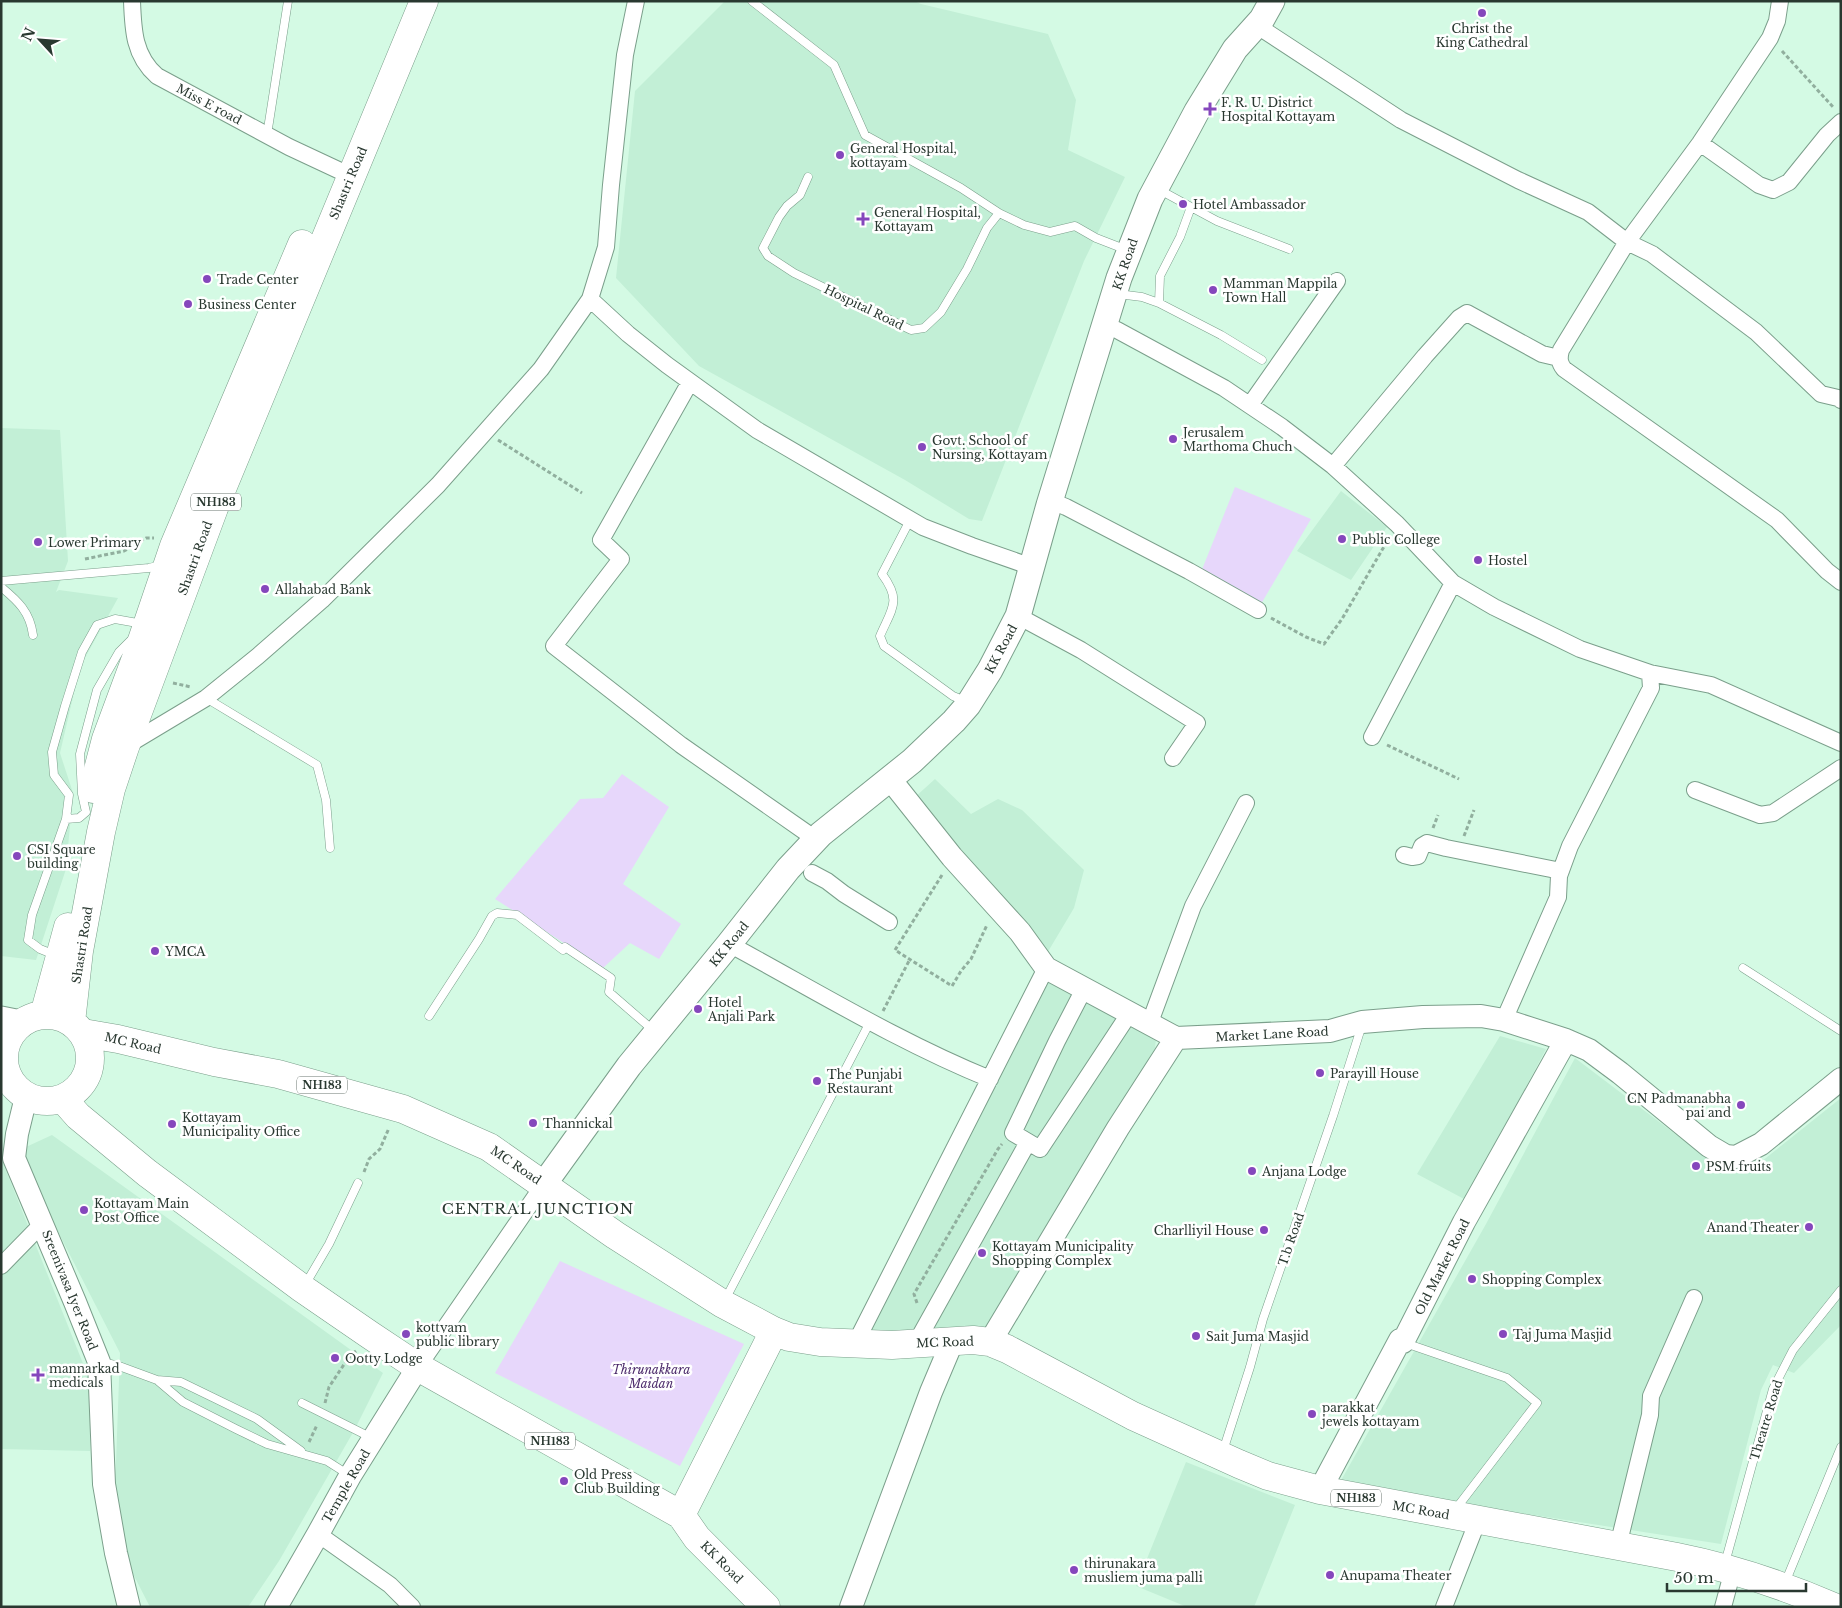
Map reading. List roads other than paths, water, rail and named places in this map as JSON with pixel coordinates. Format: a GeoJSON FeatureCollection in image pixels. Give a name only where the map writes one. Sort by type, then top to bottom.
{"type":"FeatureCollection","features":[{"type":"Feature","properties":{"kind":"highway","name":"Shastri Road"},"geometry":{"type":"LineString","coordinates":[[22,1019],[60,957],[76,887],[76,815],[150,679],[344,172],[407,1]]}},
{"type":"Feature","properties":{"kind":"highway","name":"Shastri Road"},"geometry":{"type":"LineString","coordinates":[[77,1027],[79,951],[111,789],[114,747],[148,625],[172,552],[267,324],[344,172],[424,1]]}},
{"type":"Feature","properties":{"kind":"highway","name":"NH183"},"geometry":{"type":"LineString","coordinates":[[26,1097],[14,1088],[6,1075],[2,1059],[5,1046],[11,1033],[22,1019],[58,1016],[77,1027],[90,1051],[89,1071],[79,1088],[63,1099],[78,1116],[147,1173],[303,1289],[418,1367],[681,1515]]}},
{"type":"Feature","properties":{"kind":"highway","name":"MC Road"},"geometry":{"type":"LineString","coordinates":[[77,1027],[214,1062],[278,1074],[403,1109],[489,1147],[615,1235],[723,1304],[789,1337],[820,1342],[856,1344],[921,1334],[953,1340],[990,1342],[1007,1349],[1133,1416],[1268,1476],[1320,1490],[1618,1546],[1729,1569],[1784,1586],[1834,1607]]}},
{"type":"Feature","properties":{"kind":"highway"},"geometry":{"type":"LineString","coordinates":[[26,1097],[38,1101],[51,1102],[63,1099]]}},
{"type":"Feature","properties":{"kind":"highway"},"geometry":{"type":"LineString","coordinates":[[681,1515],[774,1331]]}},
{"type":"Feature","properties":{"kind":"highway","name":"KK Road"},"geometry":{"type":"LineString","coordinates":[[681,1515],[697,1538],[766,1607]]}},
{"type":"Feature","properties":{"kind":"main road","name":"KK Road"},"geometry":{"type":"LineString","coordinates":[[544,1184],[596,1109],[788,869],[847,812],[890,779],[948,728],[970,703],[990,670],[1018,616],[1115,293],[1156,188],[1197,111],[1230,56],[1262,19],[1272,1]]}},
{"type":"Feature","properties":{"kind":"main road","name":"Market Lane Road"},"geometry":{"type":"LineString","coordinates":[[890,779],[952,857],[1020,932],[1046,968],[1176,1038],[1330,1031],[1362,1022],[1423,1017],[1481,1016],[1504,1020],[1566,1040],[1589,1050],[1702,1141],[1726,1156],[1736,1157],[1761,1144],[1841,1079]]}},
{"type":"Feature","properties":{"kind":"main road"},"geometry":{"type":"LineString","coordinates":[[990,1342],[1118,1128],[1176,1038]]}},
{"type":"Feature","properties":{"kind":"main road","name":"Old Market Road"},"geometry":{"type":"LineString","coordinates":[[1320,1490],[1400,1340],[1403,1342],[1464,1222],[1566,1040]]}},
{"type":"Feature","properties":{"kind":"main road","name":"Sreenivasa Iyer Road"},"geometry":{"type":"LineString","coordinates":[[26,1097],[17,1134],[14,1158],[99,1362],[104,1484],[116,1553],[130,1607]]}},
{"type":"Feature","properties":{"kind":"main road"},"geometry":{"type":"LineString","coordinates":[[850,1606],[931,1392],[953,1340]]}},
{"type":"Feature","properties":{"kind":"main road","name":"Temple Road"},"geometry":{"type":"LineString","coordinates":[[276,1607],[350,1476],[418,1367]]}},
{"type":"Feature","properties":{"kind":"street","name":"Miss E road"},"geometry":{"type":"LineString","coordinates":[[132,1],[136,46],[146,67],[156,76],[267,135],[344,172]]}},
{"type":"Feature","properties":{"kind":"street"},"geometry":{"type":"LineString","coordinates":[[114,747],[210,695],[322,600],[438,485],[541,369],[590,299],[606,247],[625,55],[636,1]]}},
{"type":"Feature","properties":{"kind":"street"},"geometry":{"type":"LineString","coordinates":[[1780,1],[1777,21],[1770,38],[1700,143],[1627,242],[1561,350],[1559,358],[1560,365],[1564,369],[1777,520],[1827,571],[1841,582]]}},
{"type":"Feature","properties":{"kind":"street"},"geometry":{"type":"LineString","coordinates":[[1256,25],[1402,120],[1518,180],[1588,212],[1627,242],[1652,254],[1756,332],[1821,394],[1840,398]]}},
{"type":"Feature","properties":{"kind":"street"},"geometry":{"type":"LineString","coordinates":[[1700,143],[1759,185],[1773,190],[1789,182],[1827,135],[1838,115]]}},
{"type":"Feature","properties":{"kind":"street"},"geometry":{"type":"LineString","coordinates":[[1250,404],[1336,280]]}},
{"type":"Feature","properties":{"kind":"street"},"geometry":{"type":"LineString","coordinates":[[590,299],[628,334],[757,430],[910,520],[972,546],[1032,567]]}},
{"type":"Feature","properties":{"kind":"street"},"geometry":{"type":"LineString","coordinates":[[1333,466],[1425,356],[1459,318],[1467,313],[1542,354],[1559,358]]}},
{"type":"Feature","properties":{"kind":"street"},"geometry":{"type":"LineString","coordinates":[[1106,326],[1117,330],[1250,404],[1333,466],[1397,524],[1453,583],[1494,607],[1580,649],[1650,673],[1712,685],[1841,742]]}},
{"type":"Feature","properties":{"kind":"street"},"geometry":{"type":"LineString","coordinates":[[690,382],[601,540],[620,559],[554,646],[680,745],[814,838]]}},
{"type":"Feature","properties":{"kind":"street"},"geometry":{"type":"LineString","coordinates":[[1051,501],[1189,571],[1258,610]]}},
{"type":"Feature","properties":{"kind":"street"},"geometry":{"type":"LineString","coordinates":[[1372,737],[1453,583]]}},
{"type":"Feature","properties":{"kind":"street"},"geometry":{"type":"LineString","coordinates":[[1018,616],[1081,650],[1197,723],[1173,758]]}},
{"type":"Feature","properties":{"kind":"street"},"geometry":{"type":"LineString","coordinates":[[1504,1020],[1558,896],[1561,871],[1570,846],[1651,688],[1650,673]]}},
{"type":"Feature","properties":{"kind":"street"},"geometry":{"type":"LineString","coordinates":[[1696,790],[1760,815],[1774,813],[1820,784],[1841,768]]}},
{"type":"Feature","properties":{"kind":"street"},"geometry":{"type":"LineString","coordinates":[[1149,1025],[1194,906],[1246,803]]}},
{"type":"Feature","properties":{"kind":"street"},"geometry":{"type":"LineString","coordinates":[[1404,855],[1418,856],[1422,846],[1427,843],[1561,871]]}},
{"type":"Feature","properties":{"kind":"street"},"geometry":{"type":"LineString","coordinates":[[812,873],[827,880],[844,894],[890,922]]}},
{"type":"Feature","properties":{"kind":"street"},"geometry":{"type":"LineString","coordinates":[[729,944],[873,1024],[957,1066],[990,1079]]}},
{"type":"Feature","properties":{"kind":"street"},"geometry":{"type":"LineString","coordinates":[[856,1344],[1046,968]]}},
{"type":"Feature","properties":{"kind":"street"},"geometry":{"type":"LineString","coordinates":[[1084,989],[1013,1133],[1040,1149],[1129,1014]]}},
{"type":"Feature","properties":{"kind":"street"},"geometry":{"type":"LineString","coordinates":[[921,1334],[1028,1142]]}},
{"type":"Feature","properties":{"kind":"street"},"geometry":{"type":"LineString","coordinates":[[418,1367],[544,1184]]}},
{"type":"Feature","properties":{"kind":"street"},"geometry":{"type":"LineString","coordinates":[[1,1266],[42,1224]]}},
{"type":"Feature","properties":{"kind":"street"},"geometry":{"type":"LineString","coordinates":[[1618,1546],[1650,1415],[1651,1396],[1694,1298]]}},
{"type":"Feature","properties":{"kind":"street"},"geometry":{"type":"LineString","coordinates":[[1444,1607],[1478,1520]]}},
{"type":"Feature","properties":{"kind":"street"},"geometry":{"type":"LineString","coordinates":[[318,1534],[390,1585],[412,1607]]}},
{"type":"Feature","properties":{"kind":"street"},"geometry":{"type":"LineString","coordinates":[[1723,1607],[1729,1569]]}},
{"type":"Feature","properties":{"kind":"lane"},"geometry":{"type":"LineString","coordinates":[[267,135],[288,1]]}},
{"type":"Feature","properties":{"kind":"lane"},"geometry":{"type":"LineString","coordinates":[[752,1],[834,65],[864,135],[961,188],[999,214],[1024,225],[1050,232],[1075,226],[1096,238],[1130,251]]}},
{"type":"Feature","properties":{"kind":"lane","name":"Hospital Road"},"geometry":{"type":"LineString","coordinates":[[808,177],[800,195],[787,206],[766,240],[763,248],[768,256],[794,273],[911,330],[924,328],[941,312],[967,269],[987,228],[999,214]]}},
{"type":"Feature","properties":{"kind":"lane"},"geometry":{"type":"LineString","coordinates":[[1156,188],[1217,221],[1289,249]]}},
{"type":"Feature","properties":{"kind":"lane"},"geometry":{"type":"LineString","coordinates":[[1159,303],[1160,276],[1180,237],[1190,207]]}},
{"type":"Feature","properties":{"kind":"lane"},"geometry":{"type":"LineString","coordinates":[[1115,293],[1142,297],[1159,303],[1221,335],[1262,360]]}},
{"type":"Feature","properties":{"kind":"lane"},"geometry":{"type":"LineString","coordinates":[[910,520],[882,574],[891,587],[895,603],[880,636],[884,646],[953,696],[970,703]]}},
{"type":"Feature","properties":{"kind":"lane"},"geometry":{"type":"LineString","coordinates":[[1,581],[149,568],[172,552]]}},
{"type":"Feature","properties":{"kind":"lane"},"geometry":{"type":"LineString","coordinates":[[1,587],[20,603],[32,624],[33,635]]}},
{"type":"Feature","properties":{"kind":"lane"},"geometry":{"type":"LineString","coordinates":[[76,815],[69,795],[54,775],[52,752],[82,652],[97,625],[114,619],[148,625]]}},
{"type":"Feature","properties":{"kind":"lane"},"geometry":{"type":"LineString","coordinates":[[60,957],[40,949],[28,940],[32,915],[76,815],[82,794],[80,754],[97,690],[119,652],[148,625]]}},
{"type":"Feature","properties":{"kind":"lane"},"geometry":{"type":"LineString","coordinates":[[210,695],[318,765],[326,800],[330,848]]}},
{"type":"Feature","properties":{"kind":"lane"},"geometry":{"type":"LineString","coordinates":[[429,1016],[492,916],[497,913],[517,914],[563,950],[565,947],[611,978],[609,992],[656,1032]]}},
{"type":"Feature","properties":{"kind":"lane"},"geometry":{"type":"LineString","coordinates":[[1743,968],[1841,1031]]}},
{"type":"Feature","properties":{"kind":"lane","name":"T.b Road"},"geometry":{"type":"LineString","coordinates":[[1221,1455],[1250,1367],[1263,1320],[1334,1116],[1362,1022]]}},
{"type":"Feature","properties":{"kind":"lane"},"geometry":{"type":"LineString","coordinates":[[723,1304],[873,1024]]}},
{"type":"Feature","properties":{"kind":"lane"},"geometry":{"type":"LineString","coordinates":[[303,1289],[329,1244],[358,1184]]}},
{"type":"Feature","properties":{"kind":"lane","name":"Theatre Road"},"geometry":{"type":"LineString","coordinates":[[1729,1569],[1773,1389],[1793,1350],[1841,1290]]}},
{"type":"Feature","properties":{"kind":"lane"},"geometry":{"type":"LineString","coordinates":[[1403,1342],[1507,1378],[1537,1403],[1451,1515]]}},
{"type":"Feature","properties":{"kind":"lane"},"geometry":{"type":"LineString","coordinates":[[99,1362],[119,1366],[157,1380],[181,1382],[257,1419],[305,1454]]}},
{"type":"Feature","properties":{"kind":"lane"},"geometry":{"type":"LineString","coordinates":[[157,1380],[183,1402],[267,1444],[327,1461],[350,1476]]}},
{"type":"Feature","properties":{"kind":"lane"},"geometry":{"type":"LineString","coordinates":[[302,1403],[374,1438]]}},
{"type":"Feature","properties":{"kind":"lane"},"geometry":{"type":"LineString","coordinates":[[1784,1586],[1841,1446]]}},
{"type":"Feature","properties":{"kind":"place","name":"Christ the King Cathedral"},"geometry":{"type":"Point","coordinates":[1482,13]}},
{"type":"Feature","properties":{"kind":"place","name":"F. R. U. District Hospital Kottayam"},"geometry":{"type":"Point","coordinates":[1210,109]}},
{"type":"Feature","properties":{"kind":"place","name":"General Hospital, kottayam"},"geometry":{"type":"Point","coordinates":[840,155]}},
{"type":"Feature","properties":{"kind":"place","name":"Hotel Ambassador"},"geometry":{"type":"Point","coordinates":[1183,204]}},
{"type":"Feature","properties":{"kind":"place","name":"General Hospital, Kottayam"},"geometry":{"type":"Point","coordinates":[863,219]}},
{"type":"Feature","properties":{"kind":"place","name":"Trade Center"},"geometry":{"type":"Point","coordinates":[207,279]}},
{"type":"Feature","properties":{"kind":"place","name":"Mamman Mappila Town Hall"},"geometry":{"type":"Point","coordinates":[1213,290]}},
{"type":"Feature","properties":{"kind":"place","name":"Business Center"},"geometry":{"type":"Point","coordinates":[188,304]}},
{"type":"Feature","properties":{"kind":"place","name":"Jerusalem Marthoma Chuch"},"geometry":{"type":"Point","coordinates":[1173,439]}},
{"type":"Feature","properties":{"kind":"place","name":"Govt. School of Nursing, Kottayam"},"geometry":{"type":"Point","coordinates":[922,447]}},
{"type":"Feature","properties":{"kind":"place","name":"Public College"},"geometry":{"type":"Point","coordinates":[1342,539]}},
{"type":"Feature","properties":{"kind":"place","name":"Lower Primary"},"geometry":{"type":"Point","coordinates":[38,542]}},
{"type":"Feature","properties":{"kind":"place","name":"Hostel"},"geometry":{"type":"Point","coordinates":[1478,560]}},
{"type":"Feature","properties":{"kind":"place","name":"Allahabad Bank"},"geometry":{"type":"Point","coordinates":[265,589]}},
{"type":"Feature","properties":{"kind":"place","name":"CSI Square building"},"geometry":{"type":"Point","coordinates":[17,856]}},
{"type":"Feature","properties":{"kind":"place","name":"YMCA"},"geometry":{"type":"Point","coordinates":[155,951]}},
{"type":"Feature","properties":{"kind":"place","name":"Hotel Anjali Park"},"geometry":{"type":"Point","coordinates":[698,1009]}},
{"type":"Feature","properties":{"kind":"place","name":"Parayill House"},"geometry":{"type":"Point","coordinates":[1320,1073]}},
{"type":"Feature","properties":{"kind":"place","name":"The Punjabi Restaurant"},"geometry":{"type":"Point","coordinates":[817,1081]}},
{"type":"Feature","properties":{"kind":"place","name":"CN Padmanabha pai and"},"geometry":{"type":"Point","coordinates":[1741,1105]}},
{"type":"Feature","properties":{"kind":"place","name":"Thannickal"},"geometry":{"type":"Point","coordinates":[533,1123]}},
{"type":"Feature","properties":{"kind":"place","name":"Kottayam Municipality Office"},"geometry":{"type":"Point","coordinates":[172,1124]}},
{"type":"Feature","properties":{"kind":"place","name":"PSM fruits"},"geometry":{"type":"Point","coordinates":[1696,1166]}},
{"type":"Feature","properties":{"kind":"place","name":"Anjana Lodge"},"geometry":{"type":"Point","coordinates":[1252,1171]}},
{"type":"Feature","properties":{"kind":"place","name":"Kottayam Main Post Office"},"geometry":{"type":"Point","coordinates":[84,1210]}},
{"type":"Feature","properties":{"kind":"place","name":"Anand Theater"},"geometry":{"type":"Point","coordinates":[1809,1227]}},
{"type":"Feature","properties":{"kind":"place","name":"Charlliyil House"},"geometry":{"type":"Point","coordinates":[1264,1230]}},
{"type":"Feature","properties":{"kind":"place","name":"Kottayam Municipality Shopping Complex"},"geometry":{"type":"Point","coordinates":[982,1253]}},
{"type":"Feature","properties":{"kind":"place","name":"Shopping Complex"},"geometry":{"type":"Point","coordinates":[1472,1279]}},
{"type":"Feature","properties":{"kind":"place","name":"kottyam public library"},"geometry":{"type":"Point","coordinates":[406,1334]}},
{"type":"Feature","properties":{"kind":"place","name":"Taj Juma Masjid"},"geometry":{"type":"Point","coordinates":[1503,1334]}},
{"type":"Feature","properties":{"kind":"place","name":"Sait Juma Masjid"},"geometry":{"type":"Point","coordinates":[1196,1336]}},
{"type":"Feature","properties":{"kind":"place","name":"Ootty Lodge"},"geometry":{"type":"Point","coordinates":[335,1358]}},
{"type":"Feature","properties":{"kind":"place","name":"mannarkad medicals"},"geometry":{"type":"Point","coordinates":[38,1375]}},
{"type":"Feature","properties":{"kind":"place","name":"parakkat jewels kottayam"},"geometry":{"type":"Point","coordinates":[1312,1414]}},
{"type":"Feature","properties":{"kind":"place","name":"Old Press Club Building"},"geometry":{"type":"Point","coordinates":[564,1481]}},
{"type":"Feature","properties":{"kind":"place","name":"thirunakara musliem juma palli"},"geometry":{"type":"Point","coordinates":[1074,1570]}},
{"type":"Feature","properties":{"kind":"place","name":"Anupama Theater"},"geometry":{"type":"Point","coordinates":[1330,1575]}},
{"type":"Feature","properties":{"kind":"district","name":"CENTRAL JUNCTION"},"geometry":{"type":"Point","coordinates":[538,1208]}},
{"type":"Feature","properties":{"kind":"park label","name":"Thirunakkara Maidan"},"geometry":{"type":"Point","coordinates":[651,1376]}}]}
